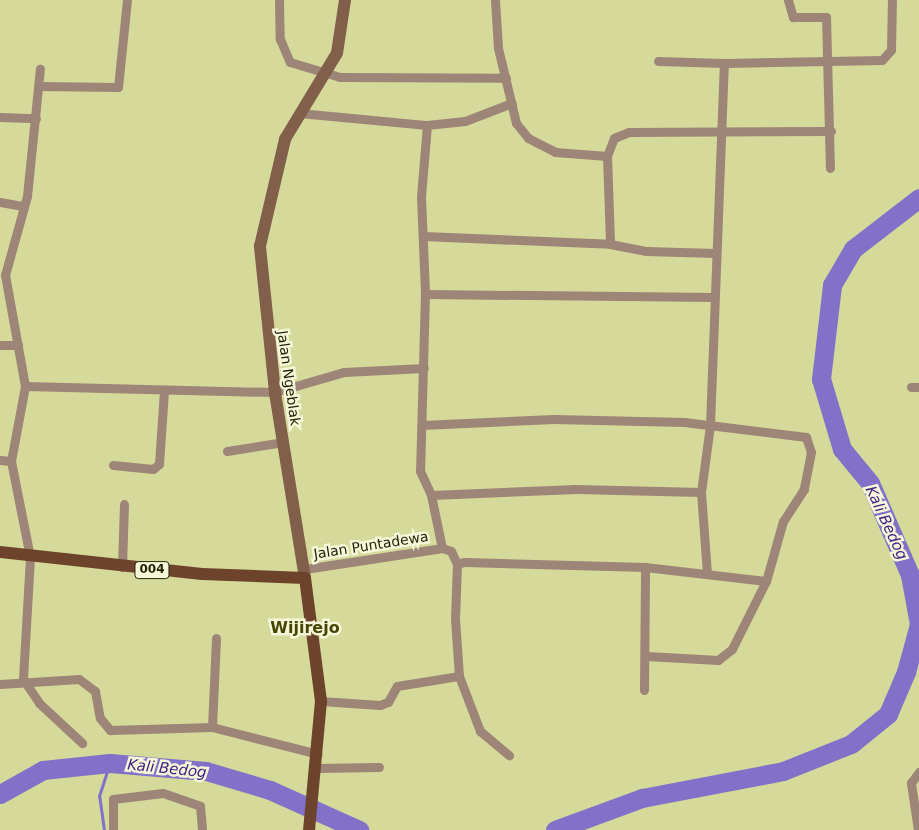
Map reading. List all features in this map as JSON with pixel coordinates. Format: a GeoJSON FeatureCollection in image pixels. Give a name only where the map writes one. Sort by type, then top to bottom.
{"type":"FeatureCollection","features":[{"type":"Feature","properties":{"kind":"main road","name":"Jalan Ngeblak"},"geometry":{"type":"LineString","coordinates":[[309,827],[318,754],[321,701],[305,573],[275,392],[260,246],[274,170],[299,113],[327,70],[340,43],[345,0]]}},
{"type":"Feature","properties":{"kind":"main road","name":"004"},"geometry":{"type":"LineString","coordinates":[[0,552],[122,567],[305,573]]}},
{"type":"Feature","properties":{"kind":"street"},"geometry":{"type":"LineString","coordinates":[[39,86],[118,87],[127,0]]}},
{"type":"Feature","properties":{"kind":"street"},"geometry":{"type":"LineString","coordinates":[[279,0],[286,57],[327,70],[340,77],[506,78]]}},
{"type":"Feature","properties":{"kind":"street"},"geometry":{"type":"LineString","coordinates":[[495,0],[494,26],[512,103],[521,131],[540,146],[555,152],[608,156]]}},
{"type":"Feature","properties":{"kind":"street"},"geometry":{"type":"LineString","coordinates":[[788,0],[792,17],[826,17],[831,131],[830,168]]}},
{"type":"Feature","properties":{"kind":"street"},"geometry":{"type":"LineString","coordinates":[[658,61],[724,63],[887,58],[892,0]]}},
{"type":"Feature","properties":{"kind":"street"},"geometry":{"type":"LineString","coordinates":[[707,573],[701,492],[710,425],[715,253],[724,63]]}},
{"type":"Feature","properties":{"kind":"street"},"geometry":{"type":"LineString","coordinates":[[40,69],[27,196],[22,206],[5,275],[25,386],[10,461],[30,557],[23,679],[39,703],[82,743]]}},
{"type":"Feature","properties":{"kind":"street"},"geometry":{"type":"LineString","coordinates":[[299,113],[427,125],[465,121],[512,103]]}},
{"type":"Feature","properties":{"kind":"street"},"geometry":{"type":"LineString","coordinates":[[0,117],[36,118]]}},
{"type":"Feature","properties":{"kind":"street"},"geometry":{"type":"LineString","coordinates":[[427,125],[423,236],[425,294],[424,368],[420,471],[431,495],[442,548],[451,550],[457,564],[455,619],[459,676],[480,731],[509,755]]}},
{"type":"Feature","properties":{"kind":"street"},"geometry":{"type":"LineString","coordinates":[[610,244],[608,156],[614,138],[629,132],[831,131]]}},
{"type":"Feature","properties":{"kind":"street"},"geometry":{"type":"LineString","coordinates":[[0,202],[22,206]]}},
{"type":"Feature","properties":{"kind":"street"},"geometry":{"type":"LineString","coordinates":[[423,236],[610,244],[646,251],[715,253]]}},
{"type":"Feature","properties":{"kind":"street"},"geometry":{"type":"LineString","coordinates":[[425,294],[714,297]]}},
{"type":"Feature","properties":{"kind":"street"},"geometry":{"type":"LineString","coordinates":[[0,345],[18,345]]}},
{"type":"Feature","properties":{"kind":"street"},"geometry":{"type":"LineString","coordinates":[[25,386],[275,392],[344,372],[424,368]]}},
{"type":"Feature","properties":{"kind":"street"},"geometry":{"type":"LineString","coordinates":[[113,465],[153,469],[159,464],[164,390]]}},
{"type":"Feature","properties":{"kind":"street"},"geometry":{"type":"LineString","coordinates":[[422,425],[554,419],[710,425],[805,436],[810,442],[805,486],[783,521],[766,581],[742,633],[724,658],[646,656]]}},
{"type":"Feature","properties":{"kind":"street"},"geometry":{"type":"LineString","coordinates":[[228,450],[283,442]]}},
{"type":"Feature","properties":{"kind":"street"},"geometry":{"type":"LineString","coordinates":[[0,460],[10,461]]}},
{"type":"Feature","properties":{"kind":"street"},"geometry":{"type":"LineString","coordinates":[[431,495],[576,489],[701,492]]}},
{"type":"Feature","properties":{"kind":"street"},"geometry":{"type":"LineString","coordinates":[[122,567],[124,504]]}},
{"type":"Feature","properties":{"kind":"street","name":"Jalan Puntadewa"},"geometry":{"type":"LineString","coordinates":[[305,573],[442,548]]}},
{"type":"Feature","properties":{"kind":"street"},"geometry":{"type":"LineString","coordinates":[[457,564],[646,567],[766,581]]}},
{"type":"Feature","properties":{"kind":"street"},"geometry":{"type":"LineString","coordinates":[[644,690],[646,567]]}},
{"type":"Feature","properties":{"kind":"street"},"geometry":{"type":"LineString","coordinates":[[212,727],[216,638]]}},
{"type":"Feature","properties":{"kind":"street"},"geometry":{"type":"LineString","coordinates":[[321,701],[380,705],[388,702],[397,686],[459,676]]}},
{"type":"Feature","properties":{"kind":"street"},"geometry":{"type":"LineString","coordinates":[[0,684],[23,679],[80,679],[89,683],[95,691],[100,718],[110,730],[212,727],[318,754]]}},
{"type":"Feature","properties":{"kind":"street"},"geometry":{"type":"LineString","coordinates":[[316,772],[379,767]]}},
{"type":"Feature","properties":{"kind":"street"},"geometry":{"type":"LineString","coordinates":[[918,830],[911,783],[919,772]]}},
{"type":"Feature","properties":{"kind":"street"},"geometry":{"type":"LineString","coordinates":[[113,830],[113,799],[163,793],[200,806],[202,830]]}},
{"type":"Feature","properties":{"kind":"waterway","name":"Kali Bedog"},"geometry":{"type":"LineString","coordinates":[[555,830],[642,798],[783,771],[851,744],[888,714],[906,672],[919,624],[910,575],[870,483],[842,449],[821,379],[832,285],[853,249],[919,198]]}},
{"type":"Feature","properties":{"kind":"waterway"},"geometry":{"type":"LineString","coordinates":[[104,830],[99,796],[110,763]]}},
{"type":"Feature","properties":{"kind":"waterway","name":"Kali Bedog"},"geometry":{"type":"LineString","coordinates":[[0,794],[43,770],[110,763],[206,771],[270,790],[359,830]]}},
{"type":"Feature","properties":{"kind":"district","name":"Wijirejo"},"geometry":{"type":"Point","coordinates":[305,628]}}]}
